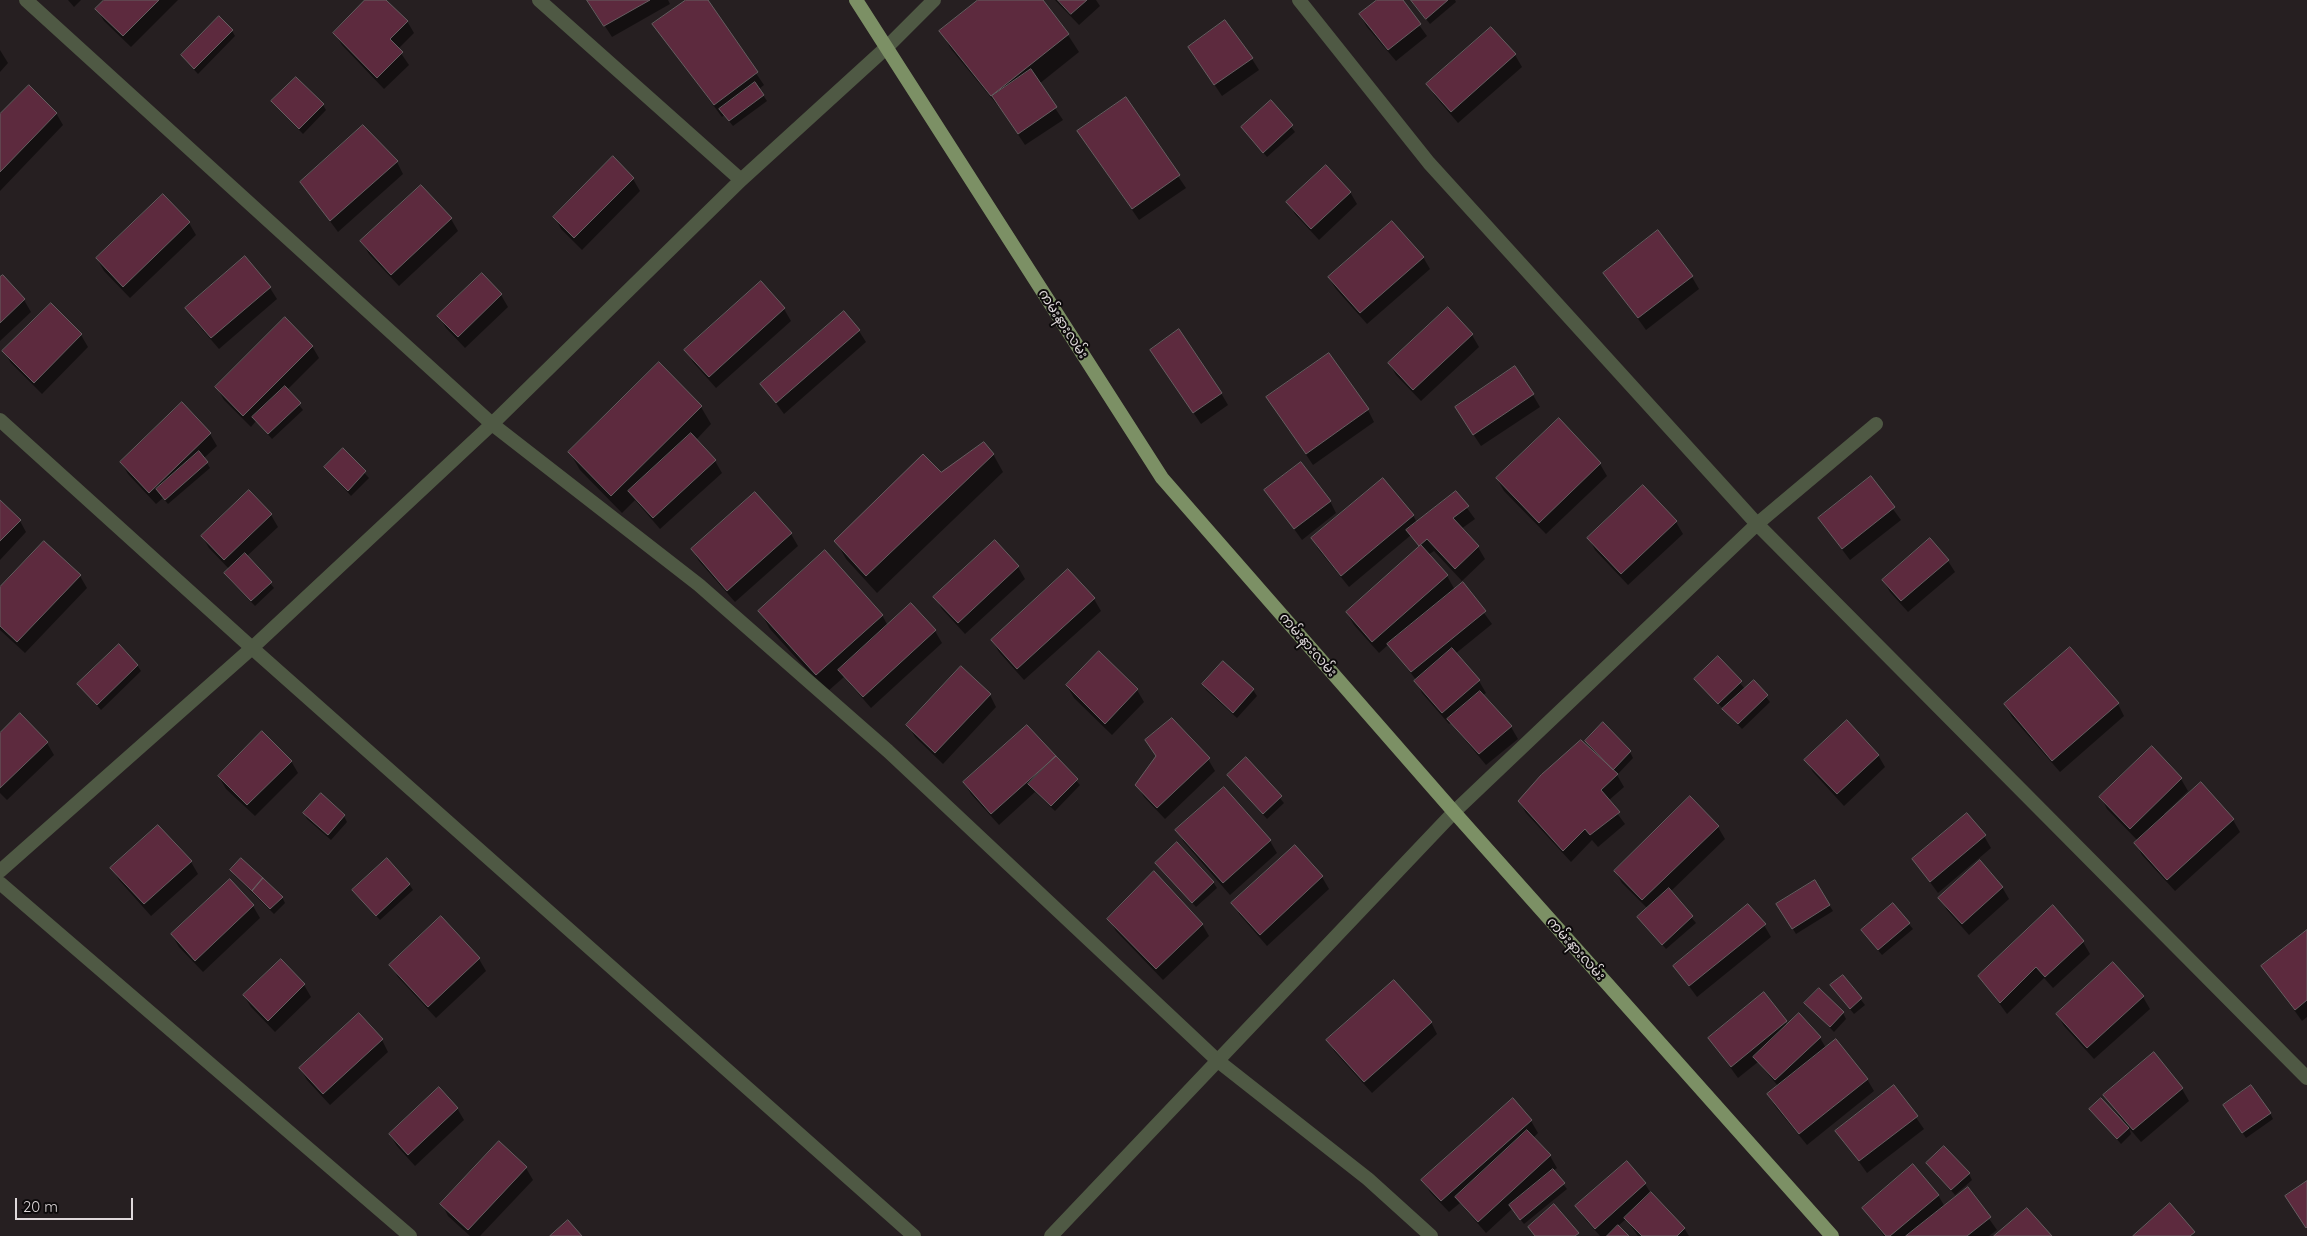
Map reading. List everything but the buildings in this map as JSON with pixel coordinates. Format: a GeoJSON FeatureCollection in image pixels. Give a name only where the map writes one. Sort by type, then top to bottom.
{"type":"FeatureCollection","features":[{"type":"Feature","properties":{"kind":"main road","name":"ကမ်းနားလမ်း"},"geometry":{"type":"LineString","coordinates":[[856,0],[1162,478],[1454,812],[1832,1236]]}},
{"type":"Feature","properties":{"kind":"street"},"geometry":{"type":"LineString","coordinates":[[26,0],[492,424],[699,585],[895,758],[1218,1061],[1368,1179],[1431,1236]]}},
{"type":"Feature","properties":{"kind":"street"},"geometry":{"type":"LineString","coordinates":[[538,0],[741,180]]}},
{"type":"Feature","properties":{"kind":"street"},"geometry":{"type":"LineString","coordinates":[[0,871],[252,648],[492,424],[741,180],[887,47],[934,0]]}},
{"type":"Feature","properties":{"kind":"street"},"geometry":{"type":"LineString","coordinates":[[1299,0],[1429,163],[1757,524],[2307,1078]]}},
{"type":"Feature","properties":{"kind":"street"},"geometry":{"type":"LineString","coordinates":[[0,420],[252,648],[914,1236]]}},
{"type":"Feature","properties":{"kind":"street"},"geometry":{"type":"LineString","coordinates":[[1051,1236],[1454,812],[1757,524],[1876,424]]}},
{"type":"Feature","properties":{"kind":"street"},"geometry":{"type":"LineString","coordinates":[[0,883],[410,1236]]}}]}
